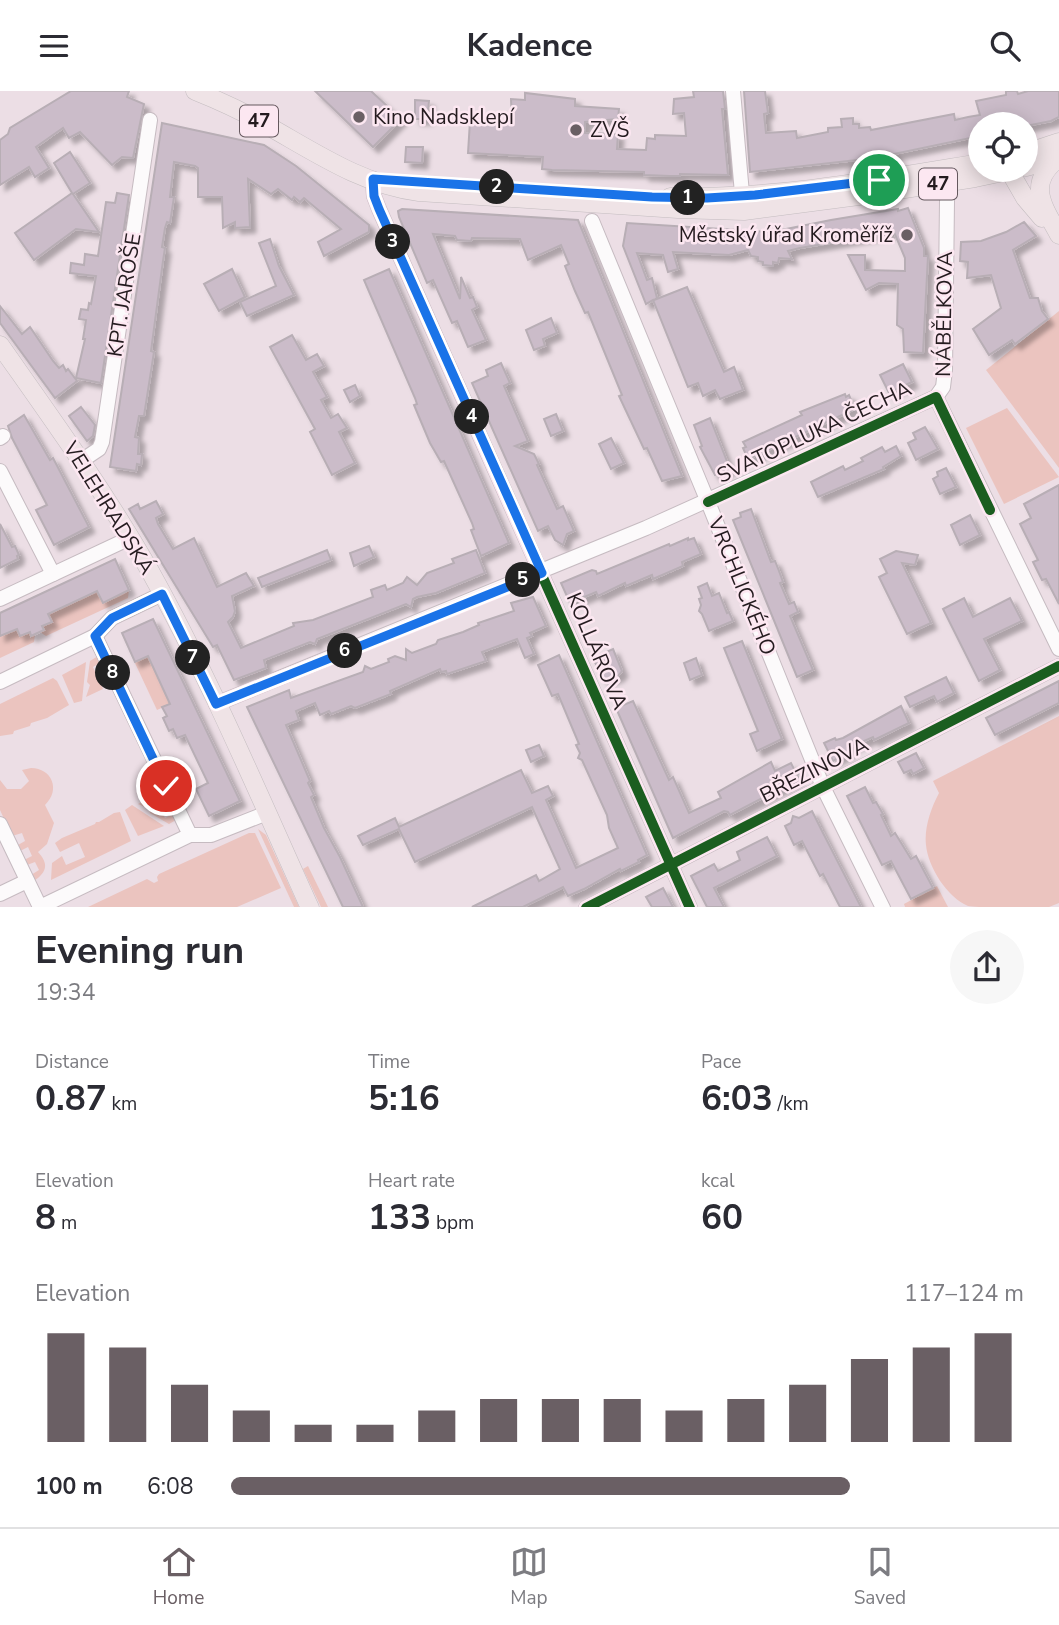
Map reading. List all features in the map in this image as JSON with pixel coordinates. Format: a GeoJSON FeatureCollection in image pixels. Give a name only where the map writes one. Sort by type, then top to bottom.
{"type":"FeatureCollection","features":[{"type":"Feature","properties":{"kind":"main road","name":"47"},"geometry":{"type":"LineString","coordinates":[[195,91],[267,125],[332,163],[393,187],[419,192],[678,209],[866,195],[968,177]]}},
{"type":"Feature","properties":{"kind":"main road"},"geometry":{"type":"LineString","coordinates":[[1038,149],[1059,142]]}},
{"type":"Feature","properties":{"kind":"main road","name":"47"},"geometry":{"type":"LineString","coordinates":[[1038,163],[1059,158]]}},
{"type":"Feature","properties":{"kind":"main road"},"geometry":{"type":"LineString","coordinates":[[1059,158],[1044,175],[1039,193],[1059,236]]}},
{"type":"Feature","properties":{"kind":"main road","name":"47"},"geometry":{"type":"LineString","coordinates":[[743,203],[968,165]]}},
{"type":"Feature","properties":{"kind":"main road"},"geometry":{"type":"LineString","coordinates":[[1019,182],[1025,198],[1059,236]]}},
{"type":"Feature","properties":{"kind":"main road","name":"VELEHRADSKÁ"},"geometry":{"type":"LineString","coordinates":[[0,345],[82,461],[162,594],[310,907]]}},
{"type":"Feature","properties":{"kind":"street"},"geometry":{"type":"LineString","coordinates":[[733,91],[743,203]]}},
{"type":"Feature","properties":{"kind":"street","name":"KPT. JAROŠE"},"geometry":{"type":"LineString","coordinates":[[82,461],[99,449],[102,442],[150,120]]}},
{"type":"Feature","properties":{"kind":"street","name":"KOLLÁROVA"},"geometry":{"type":"LineString","coordinates":[[373,179],[374,196],[379,209],[690,907]]}},
{"type":"Feature","properties":{"kind":"street","name":"NÁBĚLKOVA"},"geometry":{"type":"LineString","coordinates":[[947,201],[945,370],[943,387],[936,397],[1059,649]]}},
{"type":"Feature","properties":{"kind":"street","name":"VRCHLICKÉHO"},"geometry":{"type":"LineString","coordinates":[[592,221],[823,787],[883,907]]}},
{"type":"Feature","properties":{"kind":"street","name":"SVATOPLUKA ČECHA"},"geometry":{"type":"LineString","coordinates":[[216,704],[542,573],[708,502],[936,397]]}},
{"type":"Feature","properties":{"kind":"street"},"geometry":{"type":"LineString","coordinates":[[0,471],[53,574]]}},
{"type":"Feature","properties":{"kind":"street"},"geometry":{"type":"LineString","coordinates":[[0,599],[130,538]]}},
{"type":"Feature","properties":{"kind":"street"},"geometry":{"type":"LineString","coordinates":[[0,682],[95,636],[112,618],[162,594]]}},
{"type":"Feature","properties":{"kind":"street"},"geometry":{"type":"LineString","coordinates":[[95,636],[190,835]]}},
{"type":"Feature","properties":{"kind":"street","name":"BŘEZINOVA"},"geometry":{"type":"LineString","coordinates":[[588,907],[1059,666]]}},
{"type":"Feature","properties":{"kind":"street"},"geometry":{"type":"LineString","coordinates":[[0,824],[40,907],[190,835],[211,835],[267,813]]}},
{"type":"Feature","properties":{"kind":"street"},"geometry":{"type":"LineString","coordinates":[[0,894],[27,881]]}},
{"type":"Feature","properties":{"kind":"shaded area"},"geometry":{"type":"Polygon","coordinates":[[[1059,311],[1059,468],[986,370],[1059,311]]]}},
{"type":"Feature","properties":{"kind":"shaded area"},"geometry":{"type":"Polygon","coordinates":[[[1007,408],[1059,477],[1004,504],[966,428],[1007,408]]]}},
{"type":"Feature","properties":{"kind":"shaded area"},"geometry":{"type":"Polygon","coordinates":[[[129,590],[128,598],[46,636],[40,632],[44,630],[42,626],[48,614],[97,591],[103,603],[129,590]]]}},
{"type":"Feature","properties":{"kind":"shaded area"},"geometry":{"type":"Polygon","coordinates":[[[17,629],[20,636],[30,632],[32,636],[35,634],[34,642],[0,658],[0,636],[17,629]]]}},
{"type":"Feature","properties":{"kind":"shaded area"},"geometry":{"type":"Polygon","coordinates":[[[98,656],[101,662],[93,667],[99,680],[107,676],[109,680],[101,684],[103,689],[86,697],[90,685],[87,682],[90,661],[98,656]]]}},
{"type":"Feature","properties":{"kind":"shaded area"},"geometry":{"type":"Polygon","coordinates":[[[148,656],[170,704],[157,710],[134,661],[148,656]]]}},
{"type":"Feature","properties":{"kind":"shaded area"},"geometry":{"type":"Polygon","coordinates":[[[86,662],[82,701],[74,703],[62,675],[86,662]]]}},
{"type":"Feature","properties":{"kind":"shaded area"},"geometry":{"type":"Polygon","coordinates":[[[53,678],[69,705],[47,718],[14,731],[13,734],[0,736],[0,704],[53,678]]]}},
{"type":"Feature","properties":{"kind":"shaded area"},"geometry":{"type":"Polygon","coordinates":[[[1059,716],[1059,903],[1049,907],[994,907],[968,906],[960,902],[946,889],[930,863],[927,825],[939,793],[933,781],[1059,716]]]}},
{"type":"Feature","properties":{"kind":"shaded area"},"geometry":{"type":"Polygon","coordinates":[[[31,768],[44,772],[52,781],[53,793],[45,805],[54,823],[47,844],[38,852],[44,860],[45,868],[34,881],[31,875],[39,870],[35,862],[27,865],[24,860],[32,856],[28,847],[20,851],[18,845],[25,841],[22,833],[12,836],[0,810],[0,780],[7,789],[21,789],[29,781],[22,770],[31,768]]]}},
{"type":"Feature","properties":{"kind":"shaded area"},"geometry":{"type":"Polygon","coordinates":[[[154,796],[157,801],[165,797],[167,801],[159,805],[165,818],[173,814],[176,820],[169,824],[138,804],[154,796]]]}},
{"type":"Feature","properties":{"kind":"shaded area"},"geometry":{"type":"Polygon","coordinates":[[[132,805],[164,826],[138,836],[125,810],[132,805]]]}},
{"type":"Feature","properties":{"kind":"shaded area"},"geometry":{"type":"Polygon","coordinates":[[[120,812],[131,841],[51,880],[52,863],[62,856],[66,865],[85,857],[79,843],[60,852],[55,843],[120,812]]]}},
{"type":"Feature","properties":{"kind":"shaded area"},"geometry":{"type":"Polygon","coordinates":[[[258,829],[266,835],[299,907],[294,907],[258,829]]]}},
{"type":"Feature","properties":{"kind":"shaded area"},"geometry":{"type":"Polygon","coordinates":[[[249,833],[255,833],[281,888],[237,907],[88,907],[147,879],[154,883],[158,881],[159,874],[249,833]]]}},
{"type":"Feature","properties":{"kind":"shaded area"},"geometry":{"type":"Polygon","coordinates":[[[308,866],[328,907],[321,907],[303,869],[308,866]]]}},
{"type":"Feature","properties":{"kind":"shaded area"},"geometry":{"type":"Polygon","coordinates":[[[937,886],[948,907],[905,907],[904,904],[937,886]]]}},
{"type":"Feature","properties":{"kind":"building"},"geometry":{"type":"Polygon","coordinates":[[[71,91],[129,91],[127,97],[144,104],[133,158],[122,157],[112,165],[80,132],[69,138],[63,128],[36,147],[49,168],[35,177],[29,167],[0,185],[0,140],[8,134],[10,128],[71,91]]]}},
{"type":"Feature","properties":{"kind":"building"},"geometry":{"type":"Polygon","coordinates":[[[315,91],[371,91],[401,119],[373,147],[315,91]]]}},
{"type":"Feature","properties":{"kind":"building"},"geometry":{"type":"Polygon","coordinates":[[[693,91],[723,91],[728,175],[670,176],[644,175],[644,172],[552,170],[542,169],[543,157],[468,153],[470,121],[512,123],[511,99],[525,100],[525,93],[575,99],[575,106],[619,109],[618,119],[585,122],[585,133],[618,134],[617,149],[646,150],[647,138],[655,139],[655,135],[686,136],[684,113],[673,114],[674,99],[694,97],[693,91]]]}},
{"type":"Feature","properties":{"kind":"building"},"geometry":{"type":"Polygon","coordinates":[[[744,91],[765,91],[768,113],[764,114],[766,133],[796,131],[797,138],[828,132],[828,128],[842,127],[841,119],[853,118],[853,124],[859,124],[859,128],[870,127],[871,130],[954,114],[955,120],[968,117],[968,139],[875,158],[750,172],[744,91]]]}},
{"type":"Feature","properties":{"kind":"building"},"geometry":{"type":"Polygon","coordinates":[[[1006,91],[1017,91],[1018,94],[1028,91],[1059,91],[1059,117],[1038,124],[1038,112],[979,112],[976,101],[1006,95],[1006,91]]]}},
{"type":"Feature","properties":{"kind":"building"},"geometry":{"type":"Polygon","coordinates":[[[415,100],[429,101],[427,119],[415,119],[415,100]]]}},
{"type":"Feature","properties":{"kind":"building"},"geometry":{"type":"Polygon","coordinates":[[[162,123],[264,145],[296,166],[369,225],[369,232],[324,256],[318,242],[341,229],[304,198],[300,202],[294,197],[292,200],[278,189],[271,194],[248,179],[250,227],[235,228],[235,222],[223,228],[222,197],[198,197],[198,168],[174,162],[170,197],[174,197],[170,223],[167,222],[165,228],[162,247],[165,248],[151,351],[154,352],[144,416],[139,416],[135,437],[139,438],[138,454],[142,454],[141,465],[137,464],[136,471],[110,467],[162,123]]]}},
{"type":"Feature","properties":{"kind":"building"},"geometry":{"type":"Polygon","coordinates":[[[406,147],[423,147],[422,163],[405,162],[406,147]]]}},
{"type":"Feature","properties":{"kind":"building"},"geometry":{"type":"Polygon","coordinates":[[[70,152],[90,183],[73,194],[99,232],[76,229],[34,260],[15,233],[72,193],[54,163],[70,152]]]}},
{"type":"Feature","properties":{"kind":"building"},"geometry":{"type":"Polygon","coordinates":[[[117,193],[129,195],[101,383],[76,378],[85,339],[86,320],[79,319],[81,309],[88,310],[89,303],[91,304],[96,276],[70,273],[71,263],[84,265],[85,254],[98,256],[106,202],[115,203],[117,193]]]}},
{"type":"Feature","properties":{"kind":"building"},"geometry":{"type":"Polygon","coordinates":[[[908,208],[924,248],[924,256],[928,256],[923,353],[904,352],[903,329],[897,325],[898,284],[879,283],[866,290],[848,255],[865,255],[865,270],[905,271],[905,258],[894,232],[788,251],[792,259],[779,258],[778,263],[773,262],[773,266],[763,265],[763,262],[758,261],[758,257],[751,256],[748,250],[729,255],[673,252],[678,269],[668,272],[663,255],[637,253],[647,280],[652,278],[657,298],[654,300],[687,287],[724,372],[734,367],[743,390],[720,399],[715,390],[703,396],[698,383],[688,387],[653,300],[646,304],[623,246],[627,223],[771,232],[908,208]]]}},
{"type":"Feature","properties":{"kind":"building"},"geometry":{"type":"Polygon","coordinates":[[[402,209],[578,220],[682,476],[662,481],[647,448],[644,449],[619,396],[622,395],[588,312],[585,313],[575,291],[565,266],[569,264],[561,245],[528,260],[520,239],[472,238],[471,241],[433,234],[460,299],[461,277],[477,307],[472,310],[486,340],[468,347],[457,321],[452,323],[433,280],[427,283],[399,217],[398,211],[402,209]]]}},
{"type":"Feature","properties":{"kind":"building"},"geometry":{"type":"Polygon","coordinates":[[[1024,222],[1036,236],[1013,250],[1030,298],[1038,298],[1048,319],[1015,344],[1012,340],[989,355],[973,329],[1001,308],[991,275],[967,278],[968,262],[960,261],[961,242],[981,241],[1024,222]]]}},
{"type":"Feature","properties":{"kind":"building"},"geometry":{"type":"Polygon","coordinates":[[[270,239],[279,266],[294,295],[247,316],[240,302],[276,286],[259,243],[270,239]]]}},
{"type":"Feature","properties":{"kind":"building"},"geometry":{"type":"Polygon","coordinates":[[[232,269],[245,297],[219,311],[204,284],[232,269]]]}},
{"type":"Feature","properties":{"kind":"building"},"geometry":{"type":"Polygon","coordinates":[[[389,269],[509,543],[481,556],[471,530],[474,529],[472,523],[444,461],[441,462],[430,443],[414,405],[417,404],[415,398],[364,280],[389,269]]]}},
{"type":"Feature","properties":{"kind":"building"},"geometry":{"type":"Polygon","coordinates":[[[0,306],[22,334],[30,327],[59,368],[63,365],[77,381],[55,398],[0,323],[0,306]]]}},
{"type":"Feature","properties":{"kind":"building"},"geometry":{"type":"Polygon","coordinates":[[[551,318],[557,333],[543,339],[545,346],[534,350],[526,330],[551,318]]]}},
{"type":"Feature","properties":{"kind":"building"},"geometry":{"type":"Polygon","coordinates":[[[292,335],[306,360],[317,354],[324,366],[313,372],[327,397],[321,400],[331,418],[338,414],[347,428],[339,432],[355,463],[332,475],[310,432],[315,429],[270,347],[292,335]]]}},
{"type":"Feature","properties":{"kind":"building"},"geometry":{"type":"Polygon","coordinates":[[[501,363],[510,383],[504,386],[528,441],[515,446],[534,454],[557,509],[563,506],[574,531],[567,534],[563,545],[555,540],[548,526],[538,531],[472,383],[488,376],[486,370],[501,363]]]}},
{"type":"Feature","properties":{"kind":"building"},"geometry":{"type":"Polygon","coordinates":[[[903,364],[912,382],[889,393],[880,375],[903,364]]]}},
{"type":"Feature","properties":{"kind":"building"},"geometry":{"type":"Polygon","coordinates":[[[355,385],[360,396],[350,402],[344,390],[355,385]]]}},
{"type":"Feature","properties":{"kind":"building"},"geometry":{"type":"Polygon","coordinates":[[[845,394],[846,397],[849,395],[855,409],[751,458],[747,457],[743,442],[802,415],[800,412],[845,394]]]}},
{"type":"Feature","properties":{"kind":"building"},"geometry":{"type":"Polygon","coordinates":[[[81,407],[95,425],[93,436],[87,441],[69,416],[81,407]]]}},
{"type":"Feature","properties":{"kind":"building"},"geometry":{"type":"Polygon","coordinates":[[[556,414],[563,431],[551,436],[544,419],[556,414]]]}},
{"type":"Feature","properties":{"kind":"building"},"geometry":{"type":"Polygon","coordinates":[[[24,415],[50,460],[53,458],[89,527],[54,545],[36,510],[47,505],[8,426],[24,415]]]}},
{"type":"Feature","properties":{"kind":"building"},"geometry":{"type":"Polygon","coordinates":[[[710,418],[730,469],[715,475],[700,447],[702,446],[694,425],[710,418]]]}},
{"type":"Feature","properties":{"kind":"building"},"geometry":{"type":"Polygon","coordinates":[[[925,427],[938,449],[916,460],[908,443],[916,439],[913,433],[925,427]]]}},
{"type":"Feature","properties":{"kind":"building"},"geometry":{"type":"Polygon","coordinates":[[[611,438],[624,463],[611,469],[599,444],[611,438]]]}},
{"type":"Feature","properties":{"kind":"building"},"geometry":{"type":"Polygon","coordinates":[[[896,446],[901,456],[883,467],[884,469],[818,497],[811,482],[843,466],[845,470],[882,447],[885,452],[896,446]]]}},
{"type":"Feature","properties":{"kind":"building"},"geometry":{"type":"Polygon","coordinates":[[[946,468],[956,487],[940,494],[933,479],[938,476],[937,472],[946,468]]]}},
{"type":"Feature","properties":{"kind":"building"},"geometry":{"type":"Polygon","coordinates":[[[1059,485],[1059,604],[1046,579],[1042,580],[1033,562],[1038,560],[1020,524],[1031,518],[1024,504],[1059,485]]]}},
{"type":"Feature","properties":{"kind":"building"},"geometry":{"type":"Polygon","coordinates":[[[156,501],[163,514],[156,518],[158,524],[173,549],[194,538],[217,587],[246,573],[254,586],[232,596],[235,611],[228,622],[241,648],[294,626],[293,623],[313,620],[373,597],[371,590],[385,585],[387,590],[403,583],[407,577],[417,585],[427,573],[454,563],[452,559],[476,550],[485,573],[436,593],[417,597],[413,599],[411,607],[406,604],[317,639],[315,644],[310,642],[264,660],[266,668],[234,680],[217,645],[213,647],[129,509],[138,504],[140,509],[156,501]]]}},
{"type":"Feature","properties":{"kind":"building"},"geometry":{"type":"Polygon","coordinates":[[[751,509],[771,562],[775,561],[779,571],[783,582],[780,583],[789,604],[794,602],[798,612],[790,616],[813,670],[797,677],[733,520],[741,517],[740,513],[751,509]]]}},
{"type":"Feature","properties":{"kind":"building"},"geometry":{"type":"Polygon","coordinates":[[[970,515],[980,535],[960,545],[951,525],[970,515]]]}},
{"type":"Feature","properties":{"kind":"building"},"geometry":{"type":"Polygon","coordinates":[[[0,524],[19,555],[18,559],[0,568],[0,524]]]}},
{"type":"Feature","properties":{"kind":"building"},"geometry":{"type":"Polygon","coordinates":[[[694,538],[701,554],[682,562],[683,566],[653,579],[652,575],[626,586],[625,583],[598,596],[596,592],[570,603],[561,583],[592,570],[597,574],[694,538]]]}},
{"type":"Feature","properties":{"kind":"building"},"geometry":{"type":"Polygon","coordinates":[[[369,546],[374,557],[354,566],[350,553],[369,546]]]}},
{"type":"Feature","properties":{"kind":"building"},"geometry":{"type":"Polygon","coordinates":[[[327,550],[331,560],[262,587],[258,578],[327,550]]]}},
{"type":"Feature","properties":{"kind":"building"},"geometry":{"type":"Polygon","coordinates":[[[896,551],[918,555],[915,565],[902,563],[931,623],[907,634],[879,577],[887,573],[880,559],[896,551]]]}},
{"type":"Feature","properties":{"kind":"building"},"geometry":{"type":"Polygon","coordinates":[[[115,559],[129,590],[103,603],[97,591],[48,614],[52,622],[42,626],[44,630],[31,636],[30,632],[20,636],[17,629],[0,636],[0,613],[115,559]]]}},
{"type":"Feature","properties":{"kind":"building"},"geometry":{"type":"Polygon","coordinates":[[[707,583],[712,596],[719,593],[733,621],[709,631],[699,611],[699,599],[702,598],[698,587],[707,583]]]}},
{"type":"Feature","properties":{"kind":"building"},"geometry":{"type":"Polygon","coordinates":[[[533,597],[546,626],[530,633],[532,636],[527,638],[534,654],[525,658],[517,639],[482,652],[486,661],[447,674],[440,669],[390,691],[391,694],[355,708],[351,706],[331,714],[329,711],[320,715],[315,703],[296,711],[299,720],[286,725],[310,781],[308,783],[314,795],[311,797],[324,828],[363,907],[343,907],[247,707],[289,690],[291,698],[363,672],[365,666],[371,669],[389,662],[388,659],[395,656],[406,660],[406,649],[412,653],[436,644],[438,640],[463,632],[479,625],[478,623],[514,611],[511,603],[533,597]]]}},
{"type":"Feature","properties":{"kind":"building"},"geometry":{"type":"Polygon","coordinates":[[[964,598],[973,617],[1010,598],[1022,621],[984,639],[1000,670],[979,681],[943,609],[964,598]]]}},
{"type":"Feature","properties":{"kind":"building"},"geometry":{"type":"Polygon","coordinates":[[[153,619],[240,801],[209,816],[196,789],[208,783],[185,735],[177,738],[173,729],[169,731],[163,718],[167,716],[162,707],[170,704],[148,656],[135,662],[122,633],[153,619]]]}},
{"type":"Feature","properties":{"kind":"building"},"geometry":{"type":"Polygon","coordinates":[[[742,641],[782,739],[757,751],[750,734],[758,731],[724,648],[742,641]]]}},
{"type":"Feature","properties":{"kind":"building"},"geometry":{"type":"Polygon","coordinates":[[[613,649],[622,671],[618,676],[604,681],[593,658],[613,649]]]}},
{"type":"Feature","properties":{"kind":"building"},"geometry":{"type":"Polygon","coordinates":[[[559,655],[647,855],[638,860],[639,862],[568,896],[563,887],[523,907],[472,907],[536,875],[539,881],[560,869],[532,807],[415,862],[399,829],[363,845],[358,836],[395,818],[399,827],[521,770],[532,793],[548,786],[553,796],[546,800],[576,868],[618,848],[609,828],[607,815],[582,760],[578,758],[580,753],[576,745],[579,744],[558,694],[552,696],[538,665],[559,655]]]}},
{"type":"Feature","properties":{"kind":"building"},"geometry":{"type":"Polygon","coordinates":[[[696,658],[702,675],[690,680],[684,663],[696,658]]]}},
{"type":"Feature","properties":{"kind":"building"},"geometry":{"type":"Polygon","coordinates":[[[946,677],[954,693],[937,702],[934,696],[910,707],[905,697],[946,677]]]}},
{"type":"Feature","properties":{"kind":"building"},"geometry":{"type":"Polygon","coordinates":[[[1059,681],[1059,703],[995,735],[986,718],[1059,681]]]}},
{"type":"Feature","properties":{"kind":"building"},"geometry":{"type":"Polygon","coordinates":[[[633,701],[669,780],[673,777],[689,813],[721,798],[718,792],[771,762],[775,771],[791,763],[799,779],[730,815],[724,811],[673,838],[616,708],[633,701]]]}},
{"type":"Feature","properties":{"kind":"building"},"geometry":{"type":"Polygon","coordinates":[[[901,706],[909,723],[874,740],[873,737],[848,748],[850,752],[833,761],[824,743],[843,738],[901,706]]]}},
{"type":"Feature","properties":{"kind":"building"},"geometry":{"type":"Polygon","coordinates":[[[539,745],[544,756],[531,762],[526,750],[539,745]]]}},
{"type":"Feature","properties":{"kind":"building"},"geometry":{"type":"Polygon","coordinates":[[[916,753],[924,768],[913,774],[911,770],[904,773],[898,762],[916,753]]]}},
{"type":"Feature","properties":{"kind":"building"},"geometry":{"type":"Polygon","coordinates":[[[865,787],[873,803],[876,802],[883,814],[881,815],[891,836],[895,833],[911,859],[916,856],[933,888],[911,899],[891,861],[882,865],[847,796],[865,787]]]}},
{"type":"Feature","properties":{"kind":"building"},"geometry":{"type":"Polygon","coordinates":[[[812,811],[861,907],[840,907],[802,841],[794,845],[785,826],[791,823],[793,816],[799,818],[812,811]]]}},
{"type":"Feature","properties":{"kind":"building"},"geometry":{"type":"Polygon","coordinates":[[[767,837],[777,856],[714,888],[724,907],[707,907],[691,876],[714,864],[718,871],[740,860],[737,852],[767,837]]]}},
{"type":"Feature","properties":{"kind":"building"},"geometry":{"type":"Polygon","coordinates":[[[663,888],[673,907],[652,907],[646,897],[663,888]]]}},
{"type":"Feature","properties":{"kind":"cycle path"},"geometry":{"type":"LineString","coordinates":[[373,179],[374,196],[379,209],[690,907]]}},
{"type":"Feature","properties":{"kind":"cycle path"},"geometry":{"type":"LineString","coordinates":[[708,502],[936,397],[990,510]]}},
{"type":"Feature","properties":{"kind":"cycle path"},"geometry":{"type":"LineString","coordinates":[[216,704],[542,573]]}},
{"type":"Feature","properties":{"kind":"cycle path"},"geometry":{"type":"LineString","coordinates":[[588,907],[1059,666]]}},
{"type":"Feature","properties":{"kind":"place","name":"Kino Nadsklepí"},"geometry":{"type":"Point","coordinates":[359,117]}},
{"type":"Feature","properties":{"kind":"place","name":"ZVŠ"},"geometry":{"type":"Point","coordinates":[576,130]}},
{"type":"Feature","properties":{"kind":"place","name":"Městský úřad Kroměříž"},"geometry":{"type":"Point","coordinates":[907,235]}},
{"type":"Feature","properties":{"kind":"route"},"geometry":{"type":"LineString","coordinates":[[166,786],[95,636],[112,618],[162,594],[216,704],[542,573],[379,209],[374,196],[373,179],[652,197],[707,198],[879,180]]}}]}
